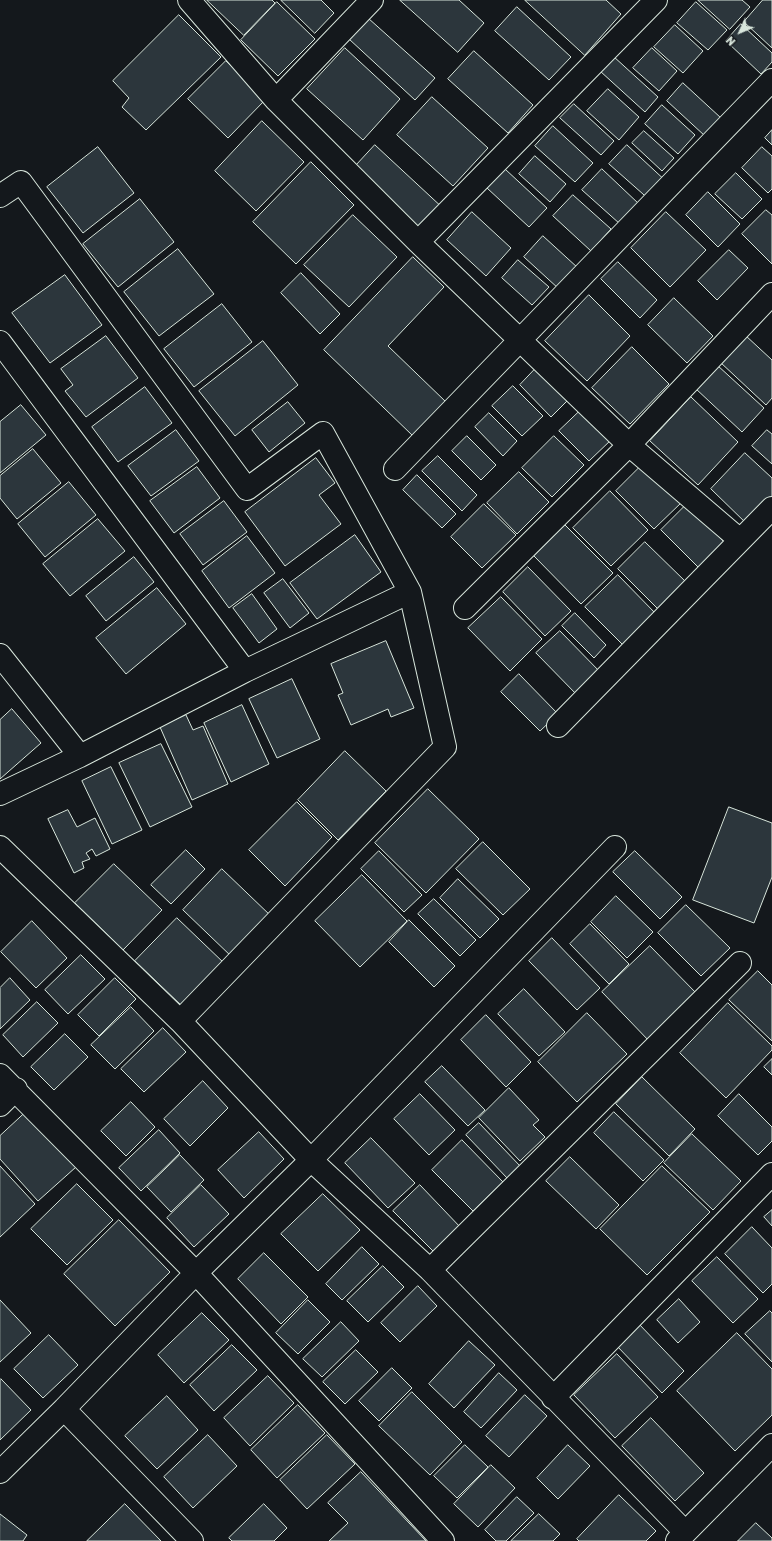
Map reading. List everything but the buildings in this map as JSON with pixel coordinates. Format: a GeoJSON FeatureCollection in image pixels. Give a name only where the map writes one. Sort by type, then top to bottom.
{"type":"FeatureCollection","features":[{"type":"Feature","properties":{"kind":"street"},"geometry":{"type":"LineString","coordinates":[[189,0],[276,100],[418,242],[629,445],[740,540]]}},
{"type":"Feature","properties":{"kind":"street"},"geometry":{"type":"LineString","coordinates":[[276,100],[372,0]]}},
{"type":"Feature","properties":{"kind":"street"},"geometry":{"type":"LineString","coordinates":[[418,242],[656,0]]}},
{"type":"Feature","properties":{"kind":"street"},"geometry":{"type":"LineString","coordinates":[[395,470],[772,80]]}},
{"type":"Feature","properties":{"kind":"street"},"geometry":{"type":"LineString","coordinates":[[0,196],[21,182],[247,489],[323,433],[410,592],[445,746],[180,1021]]}},
{"type":"Feature","properties":{"kind":"street"},"geometry":{"type":"LineString","coordinates":[[465,608],[629,445],[772,294]]}},
{"type":"Feature","properties":{"kind":"street"},"geometry":{"type":"LineString","coordinates":[[0,342],[246,671]]}},
{"type":"Feature","properties":{"kind":"street"},"geometry":{"type":"LineString","coordinates":[[558,726],[772,508]]}},
{"type":"Feature","properties":{"kind":"street"},"geometry":{"type":"LineString","coordinates":[[0,794],[80,756],[246,671],[410,592]]}},
{"type":"Feature","properties":{"kind":"street"},"geometry":{"type":"LineString","coordinates":[[0,655],[80,756]]}},
{"type":"Feature","properties":{"kind":"street"},"geometry":{"type":"LineString","coordinates":[[0,847],[180,1021],[311,1160],[430,1270],[553,1398],[681,1537],[772,1444]]}},
{"type":"Feature","properties":{"kind":"street"},"geometry":{"type":"LineString","coordinates":[[0,1472],[64,1409],[196,1273],[311,1160],[614,847]]}},
{"type":"Feature","properties":{"kind":"street"},"geometry":{"type":"LineString","coordinates":[[430,1270],[740,963]]}},
{"type":"Feature","properties":{"kind":"street"},"geometry":{"type":"LineString","coordinates":[[0,1075],[16,1089],[196,1273],[443,1541]]}},
{"type":"Feature","properties":{"kind":"street"},"geometry":{"type":"LineString","coordinates":[[0,1105],[16,1089]]}},
{"type":"Feature","properties":{"kind":"street"},"geometry":{"type":"LineString","coordinates":[[553,1398],[772,1174]]}},
{"type":"Feature","properties":{"kind":"street"},"geometry":{"type":"LineString","coordinates":[[64,1409],[192,1541]]}}]}
